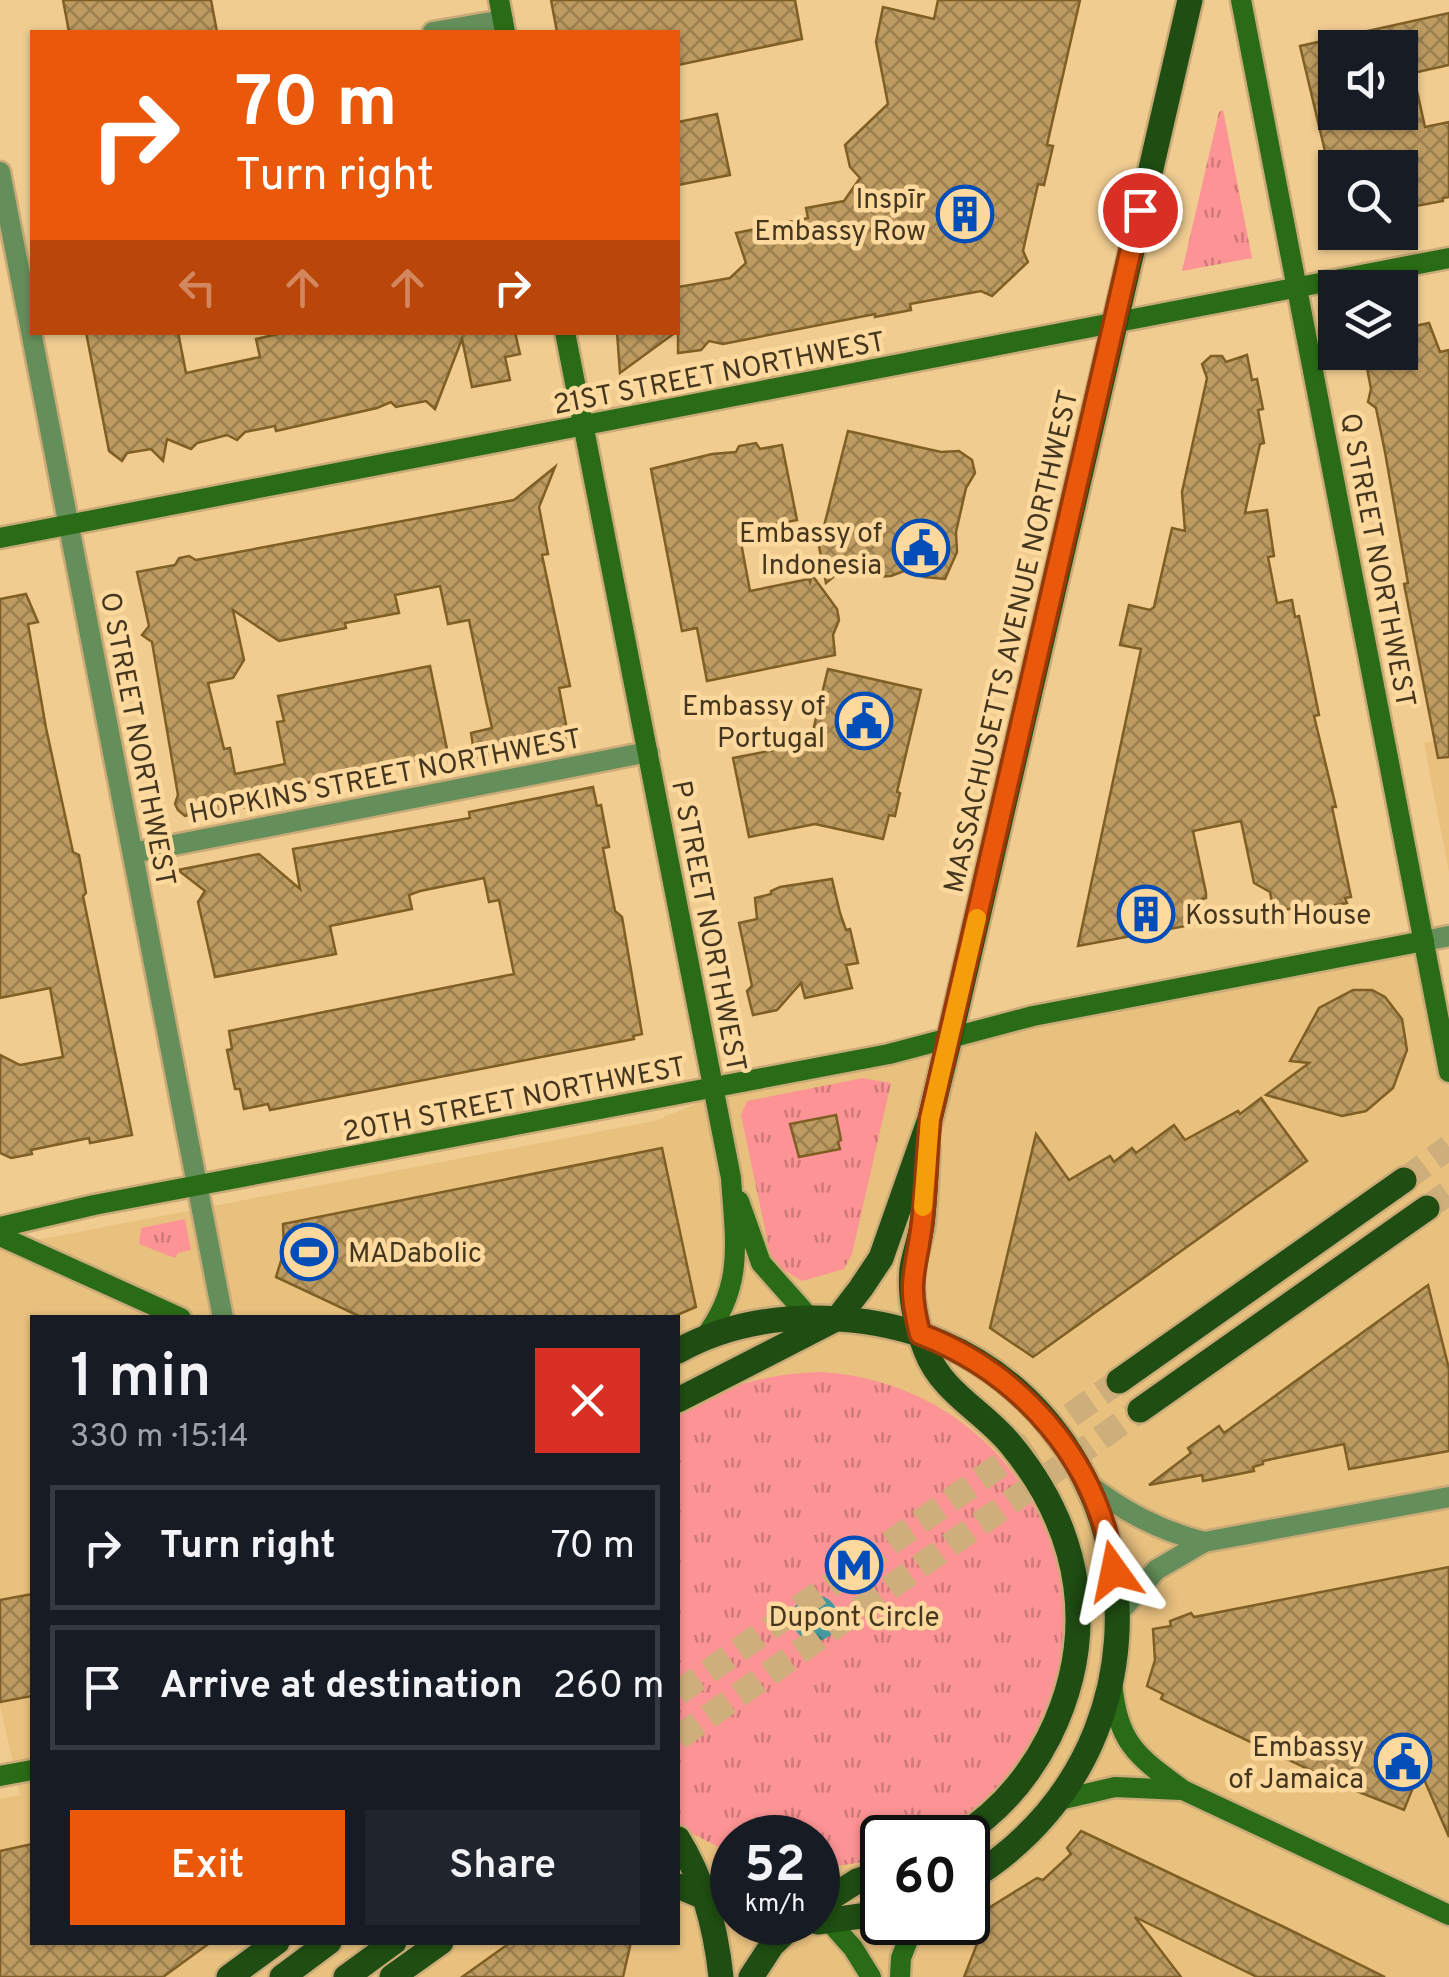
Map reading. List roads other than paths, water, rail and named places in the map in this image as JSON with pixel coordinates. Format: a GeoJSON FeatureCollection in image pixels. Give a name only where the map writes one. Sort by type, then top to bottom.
{"type":"FeatureCollection","features":[{"type":"Feature","properties":{"kind":"main road","name":"MASSACHUSETTS AVENUE NORTHWEST"},"geometry":{"type":"LineString","coordinates":[[838,1318],[880,1258],[930,1119],[1190,0]]}},
{"type":"Feature","properties":{"kind":"main road","name":"Q STREET NORTHWEST"},"geometry":{"type":"LineString","coordinates":[[1241,0],[1449,1072]]}},
{"type":"Feature","properties":{"kind":"main road","name":"21ST STREET NORTHWEST"},"geometry":{"type":"LineString","coordinates":[[0,538],[1449,258]]}},
{"type":"Feature","properties":{"kind":"main road","name":"P STREET NORTHWEST"},"geometry":{"type":"LineString","coordinates":[[565,335],[731,1178],[736,1271],[727,1303],[704,1338]]}},
{"type":"Feature","properties":{"kind":"main road","name":"20TH STREET NORTHWEST"},"geometry":{"type":"LineString","coordinates":[[0,1227],[889,1054],[1033,1016],[1424,941]]}},
{"type":"Feature","properties":{"kind":"main road","name":"MASSACHUSETTS AVENUE NORTHWEST"},"geometry":{"type":"LineString","coordinates":[[930,1119],[922,1227],[912,1267],[911,1293],[920,1334],[938,1374],[1003,1435],[1046,1496],[1062,1532],[1078,1600],[1077,1658],[1060,1714],[1043,1748],[1009,1796],[989,1815]]}},
{"type":"Feature","properties":{"kind":"main road","name":"P STREET NORTHWEST"},"geometry":{"type":"LineString","coordinates":[[731,1178],[762,1263],[809,1317]]}},
{"type":"Feature","properties":{"kind":"main road"},"geometry":{"type":"LineString","coordinates":[[1119,1380],[1404,1180]]}},
{"type":"Feature","properties":{"kind":"main road"},"geometry":{"type":"LineString","coordinates":[[1140,1410],[1427,1208]]}},
{"type":"Feature","properties":{"kind":"main road"},"geometry":{"type":"LineString","coordinates":[[0,1236],[175,1315]]}},
{"type":"Feature","properties":{"kind":"main road"},"geometry":{"type":"LineString","coordinates":[[680,1350],[748,1324],[809,1317],[868,1320],[920,1334],[966,1355],[1024,1396],[1043,1417],[1088,1484],[1112,1552],[1118,1614],[1112,1682],[1096,1734],[1074,1776],[1018,1842],[990,1863]]}},
{"type":"Feature","properties":{"kind":"main road"},"geometry":{"type":"LineString","coordinates":[[680,1399],[838,1318]]}},
{"type":"Feature","properties":{"kind":"main road"},"geometry":{"type":"LineString","coordinates":[[1112,1682],[1115,1716],[1123,1735],[1148,1764],[1183,1790],[1449,1914]]}},
{"type":"Feature","properties":{"kind":"main road"},"geometry":{"type":"LineString","coordinates":[[0,1776],[30,1770]]}},
{"type":"Feature","properties":{"kind":"main road"},"geometry":{"type":"LineString","coordinates":[[1055,1800],[1115,1787],[1183,1790]]}},
{"type":"Feature","properties":{"kind":"main road"},"geometry":{"type":"LineString","coordinates":[[680,1843],[697,1876],[722,1977]]}},
{"type":"Feature","properties":{"kind":"main road"},"geometry":{"type":"LineString","coordinates":[[840,1898],[860,1880]]}},
{"type":"Feature","properties":{"kind":"main road"},"geometry":{"type":"LineString","coordinates":[[680,1887],[710,1901]]}},
{"type":"Feature","properties":{"kind":"main road"},"geometry":{"type":"LineString","coordinates":[[840,1935],[871,1977]]}},
{"type":"Feature","properties":{"kind":"main road"},"geometry":{"type":"LineString","coordinates":[[229,1977],[273,1945]]}},
{"type":"Feature","properties":{"kind":"main road"},"geometry":{"type":"LineString","coordinates":[[282,1977],[325,1945]]}},
{"type":"Feature","properties":{"kind":"main road"},"geometry":{"type":"LineString","coordinates":[[346,1977],[390,1945]]}},
{"type":"Feature","properties":{"kind":"main road"},"geometry":{"type":"LineString","coordinates":[[392,1977],[436,1945]]}},
{"type":"Feature","properties":{"kind":"main road"},"geometry":{"type":"LineString","coordinates":[[752,1977],[772,1945]]}},
{"type":"Feature","properties":{"kind":"main road"},"geometry":{"type":"LineString","coordinates":[[900,1977],[900,1958],[905,1945]]}},
{"type":"Feature","properties":{"kind":"street"},"geometry":{"type":"LineString","coordinates":[[442,30],[502,17]]}},
{"type":"Feature","properties":{"kind":"street","name":"O STREET NORTHWEST"},"geometry":{"type":"LineString","coordinates":[[0,172],[30,325]]}},
{"type":"Feature","properties":{"kind":"street","name":"O STREET NORTHWEST"},"geometry":{"type":"LineString","coordinates":[[32,335],[222,1315]]}},
{"type":"Feature","properties":{"kind":"street","name":"HOPKINS STREET NORTHWEST"},"geometry":{"type":"LineString","coordinates":[[133,853],[648,752]]}},
{"type":"Feature","properties":{"kind":"street","name":"20TH STREET NORTHWEST"},"geometry":{"type":"LineString","coordinates":[[1424,941],[1449,936]]}},
{"type":"Feature","properties":{"kind":"street"},"geometry":{"type":"LineString","coordinates":[[1088,1484],[1142,1521],[1204,1542]]}},
{"type":"Feature","properties":{"kind":"street"},"geometry":{"type":"LineString","coordinates":[[1118,1614],[1156,1570],[1204,1542],[1449,1497]]}},
{"type":"Feature","properties":{"kind":"water"},"geometry":{"type":"Polygon","coordinates":[[[815,1595],[831,1602],[838,1618],[831,1634],[815,1641],[799,1634],[792,1618],[799,1602],[815,1595]]]}},
{"type":"Feature","properties":{"kind":"tunnel"},"geometry":{"type":"LineString","coordinates":[[1404,1180],[1449,1147]]}},
{"type":"Feature","properties":{"kind":"tunnel"},"geometry":{"type":"LineString","coordinates":[[1427,1208],[1449,1192]]}},
{"type":"Feature","properties":{"kind":"tunnel"},"geometry":{"type":"LineString","coordinates":[[680,1692],[1119,1381]]}},
{"type":"Feature","properties":{"kind":"tunnel"},"geometry":{"type":"LineString","coordinates":[[680,1737],[1140,1410]]}},
{"type":"Feature","properties":{"kind":"place","name":"Inspīr Embassy Row"},"geometry":{"type":"Point","coordinates":[965,214]}},
{"type":"Feature","properties":{"kind":"place","name":"Embassy of Indonesia"},"geometry":{"type":"Point","coordinates":[921,548]}},
{"type":"Feature","properties":{"kind":"place","name":"Embassy of Portugal"},"geometry":{"type":"Point","coordinates":[864,721]}},
{"type":"Feature","properties":{"kind":"place","name":"Kossuth House"},"geometry":{"type":"Point","coordinates":[1146,914]}},
{"type":"Feature","properties":{"kind":"place","name":"MADabolic"},"geometry":{"type":"Point","coordinates":[309,1252]}},
{"type":"Feature","properties":{"kind":"place","name":"Dupont Circle"},"geometry":{"type":"Point","coordinates":[854,1565]}},
{"type":"Feature","properties":{"kind":"place","name":"Embassy of Jamaica"},"geometry":{"type":"Point","coordinates":[1403,1762]}}]}
